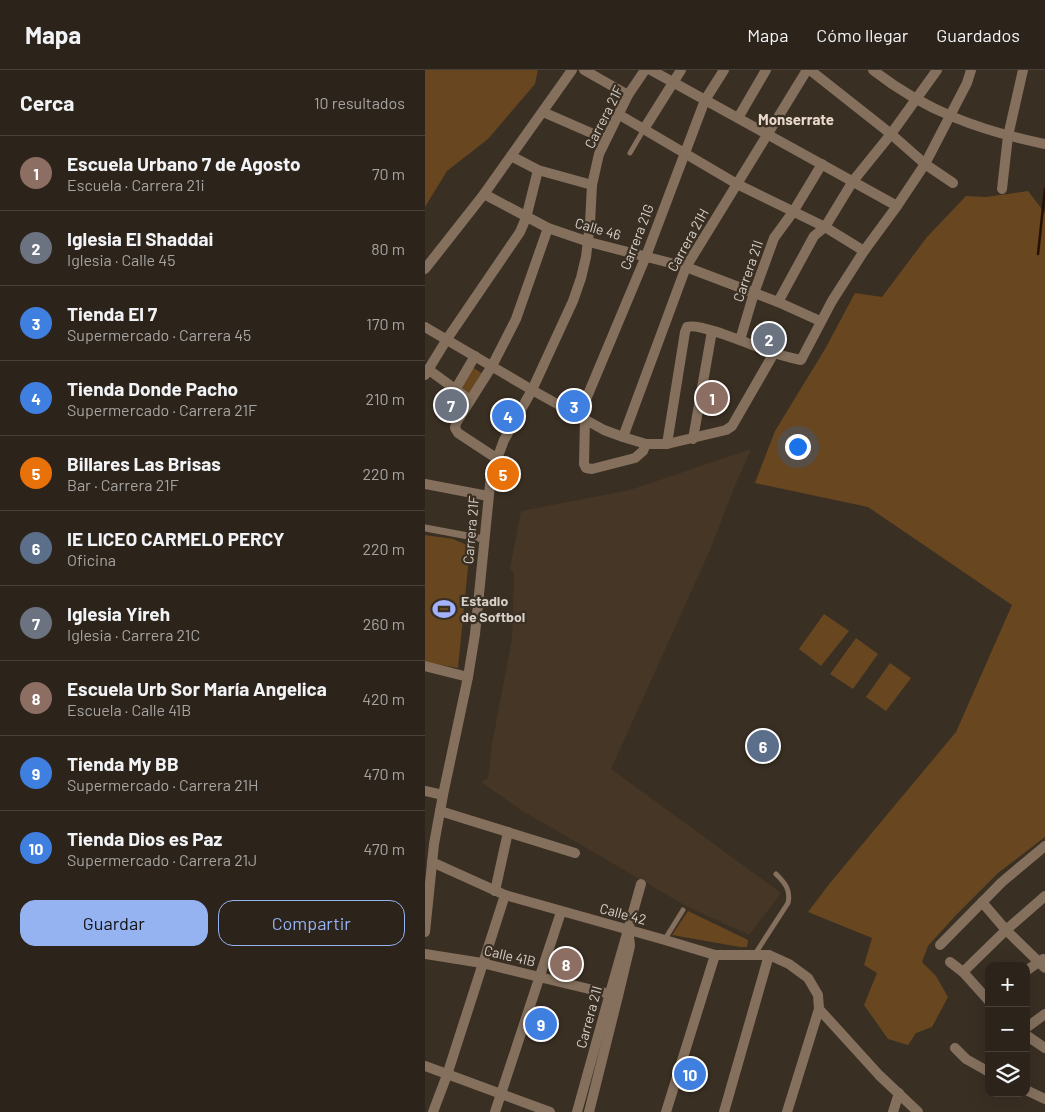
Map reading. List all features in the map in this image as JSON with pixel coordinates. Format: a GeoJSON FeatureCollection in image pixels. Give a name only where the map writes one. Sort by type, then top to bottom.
{"type":"FeatureCollection","features":[{"type":"Feature","properties":{"kind":"street"},"geometry":{"type":"LineString","coordinates":[[425,269],[484,194],[572,70]]}},
{"type":"Feature","properties":{"kind":"street"},"geometry":{"type":"LineString","coordinates":[[584,70],[628,95]]}},
{"type":"Feature","properties":{"kind":"street","name":"Carrera 21F"},"geometry":{"type":"LineString","coordinates":[[425,932],[432,862],[430,843],[440,811],[468,677],[479,602],[491,475],[496,458],[532,390],[573,301],[581,278],[589,242],[592,184],[599,154],[628,95],[645,70]]}},
{"type":"Feature","properties":{"kind":"street"},"geometry":{"type":"LineString","coordinates":[[651,70],[897,206]]}},
{"type":"Feature","properties":{"kind":"street"},"geometry":{"type":"LineString","coordinates":[[643,129],[681,70]]}},
{"type":"Feature","properties":{"kind":"street","name":"Carrera 21G"},"geometry":{"type":"LineString","coordinates":[[582,418],[705,100],[724,70]]}},
{"type":"Feature","properties":{"kind":"street"},"geometry":{"type":"LineString","coordinates":[[738,118],[766,70]]}},
{"type":"Feature","properties":{"kind":"street"},"geometry":{"type":"LineString","coordinates":[[809,70],[891,134],[925,164],[953,183]]}},
{"type":"Feature","properties":{"kind":"street","name":"Carrera 21H"},"geometry":{"type":"LineString","coordinates":[[623,438],[686,267],[809,70]]}},
{"type":"Feature","properties":{"kind":"street"},"geometry":{"type":"LineString","coordinates":[[778,302],[814,236],[825,227],[853,181],[891,134],[937,70]]}},
{"type":"Feature","properties":{"kind":"street"},"geometry":{"type":"LineString","coordinates":[[667,444],[687,327],[691,326],[713,331],[774,353],[801,360],[820,320],[864,251],[925,164],[967,83],[971,70]]}},
{"type":"Feature","properties":{"kind":"street"},"geometry":{"type":"LineString","coordinates":[[1002,188],[1008,136],[1023,70]]}},
{"type":"Feature","properties":{"kind":"street"},"geometry":{"type":"LineString","coordinates":[[880,72],[916,99],[950,117],[1008,136],[1045,144]]}},
{"type":"Feature","properties":{"kind":"street"},"geometry":{"type":"LineString","coordinates":[[543,112],[605,140]]}},
{"type":"Feature","properties":{"kind":"street"},"geometry":{"type":"LineString","coordinates":[[618,114],[737,184],[825,227],[864,251]]}},
{"type":"Feature","properties":{"kind":"street"},"geometry":{"type":"LineString","coordinates":[[511,156],[538,170],[592,184]]}},
{"type":"Feature","properties":{"kind":"street","name":"Carrera 21I"},"geometry":{"type":"LineString","coordinates":[[740,340],[754,293],[774,238],[793,212],[822,164]]}},
{"type":"Feature","properties":{"kind":"street"},"geometry":{"type":"LineString","coordinates":[[470,400],[427,373],[447,339],[520,232],[527,218],[538,170]]}},
{"type":"Feature","properties":{"kind":"street","name":"Calle 46"},"geometry":{"type":"LineString","coordinates":[[484,194],[548,228],[589,242],[686,267],[820,320]]}},
{"type":"Feature","properties":{"kind":"street"},"geometry":{"type":"LineString","coordinates":[[496,458],[458,433],[455,428],[456,423],[492,366],[516,319],[548,228]]}},
{"type":"Feature","properties":{"kind":"street"},"geometry":{"type":"LineString","coordinates":[[425,326],[532,390],[604,430],[623,438],[646,444],[667,444],[693,439],[726,430],[733,426],[774,353]]}},
{"type":"Feature","properties":{"kind":"street"},"geometry":{"type":"LineString","coordinates":[[693,439],[713,331]]}},
{"type":"Feature","properties":{"kind":"street"},"geometry":{"type":"LineString","coordinates":[[455,390],[475,356]]}},
{"type":"Feature","properties":{"kind":"street"},"geometry":{"type":"LineString","coordinates":[[582,418],[584,464],[586,468],[592,469],[635,458],[643,451],[646,444]]}},
{"type":"Feature","properties":{"kind":"street"},"geometry":{"type":"LineString","coordinates":[[425,484],[488,496]]}},
{"type":"Feature","properties":{"kind":"street"},"geometry":{"type":"LineString","coordinates":[[425,528],[484,539]]}},
{"type":"Feature","properties":{"kind":"street"},"geometry":{"type":"LineString","coordinates":[[425,666],[468,677]]}},
{"type":"Feature","properties":{"kind":"street"},"geometry":{"type":"LineString","coordinates":[[425,791],[443,795]]}},
{"type":"Feature","properties":{"kind":"street"},"geometry":{"type":"LineString","coordinates":[[440,811],[575,853]]}},
{"type":"Feature","properties":{"kind":"street"},"geometry":{"type":"LineString","coordinates":[[433,1112],[447,1075],[482,963],[500,893],[508,832]]}},
{"type":"Feature","properties":{"kind":"street"},"geometry":{"type":"LineString","coordinates":[[940,945],[1002,882],[1045,846]]}},
{"type":"Feature","properties":{"kind":"street","name":"Calle 42"},"geometry":{"type":"LineString","coordinates":[[432,862],[500,893],[715,955],[769,955],[789,964],[808,978],[818,995],[819,1009]]}},
{"type":"Feature","properties":{"kind":"street","name":"Carrera 21I"},"geometry":{"type":"LineString","coordinates":[[577,1112],[630,946],[629,930],[641,884]]}},
{"type":"Feature","properties":{"kind":"street"},"geometry":{"type":"LineString","coordinates":[[963,972],[1006,930],[1045,896]]}},
{"type":"Feature","properties":{"kind":"street"},"geometry":{"type":"LineString","coordinates":[[982,902],[1006,930],[1043,962],[1030,970]]}},
{"type":"Feature","properties":{"kind":"street"},"geometry":{"type":"LineString","coordinates":[[495,1112],[561,912]]}},
{"type":"Feature","properties":{"kind":"street","name":"Calle 41B"},"geometry":{"type":"LineString","coordinates":[[425,954],[482,963],[539,978],[614,994]]}},
{"type":"Feature","properties":{"kind":"street"},"geometry":{"type":"LineString","coordinates":[[666,1112],[715,955]]}},
{"type":"Feature","properties":{"kind":"street"},"geometry":{"type":"LineString","coordinates":[[724,1112],[769,955]]}},
{"type":"Feature","properties":{"kind":"street"},"geometry":{"type":"LineString","coordinates":[[950,962],[963,972],[985,997]]}},
{"type":"Feature","properties":{"kind":"street","name":"Carrera 21I"},"geometry":{"type":"LineString","coordinates":[[589,1112],[614,994]]}},
{"type":"Feature","properties":{"kind":"street"},"geometry":{"type":"LineString","coordinates":[[819,1009],[879,1075],[918,1112]]}},
{"type":"Feature","properties":{"kind":"street"},"geometry":{"type":"LineString","coordinates":[[787,1112],[819,1009]]}},
{"type":"Feature","properties":{"kind":"street"},"geometry":{"type":"LineString","coordinates":[[1030,1025],[1045,1014]]}},
{"type":"Feature","properties":{"kind":"street"},"geometry":{"type":"LineString","coordinates":[[1030,1038],[1045,1048]]}},
{"type":"Feature","properties":{"kind":"street"},"geometry":{"type":"LineString","coordinates":[[955,1048],[966,1059],[985,1068]]}},
{"type":"Feature","properties":{"kind":"street"},"geometry":{"type":"LineString","coordinates":[[425,1066],[550,1112]]}},
{"type":"Feature","properties":{"kind":"street"},"geometry":{"type":"LineString","coordinates":[[1030,1092],[1045,1099]]}},
{"type":"Feature","properties":{"kind":"street"},"geometry":{"type":"LineString","coordinates":[[893,1112],[899,1094]]}},
{"type":"Feature","properties":{"kind":"lane"},"geometry":{"type":"LineString","coordinates":[[630,153],[643,129]]}},
{"type":"Feature","properties":{"kind":"lane"},"geometry":{"type":"LineString","coordinates":[[755,955],[788,903],[790,896],[787,887],[776,874]]}},
{"type":"Feature","properties":{"kind":"lane"},"geometry":{"type":"LineString","coordinates":[[665,940],[683,910]]}},
{"type":"Feature","properties":{"kind":"shaded area"},"geometry":{"type":"Polygon","coordinates":[[[425,70],[538,70],[535,84],[488,139],[447,171],[425,207],[425,70]]]}},
{"type":"Feature","properties":{"kind":"shaded area"},"geometry":{"type":"Polygon","coordinates":[[[1028,191],[1045,213],[1045,837],[998,873],[928,946],[922,962],[936,976],[948,997],[932,1027],[916,1033],[908,1045],[888,1039],[864,1005],[877,973],[864,965],[872,938],[808,912],[956,732],[1012,605],[868,507],[755,483],[775,431],[825,349],[855,293],[882,297],[927,237],[966,196],[986,197],[1028,191]]]}},
{"type":"Feature","properties":{"kind":"shaded area"},"geometry":{"type":"Polygon","coordinates":[[[472,367],[483,374],[467,397],[458,391],[472,367]]]}},
{"type":"Feature","properties":{"kind":"shaded area"},"geometry":{"type":"Polygon","coordinates":[[[751,449],[710,550],[611,769],[781,893],[749,935],[686,906],[521,810],[481,782],[488,778],[492,744],[512,639],[514,574],[510,568],[521,511],[630,490],[751,449]]]}},
{"type":"Feature","properties":{"kind":"shaded area","name":"Estadio de Softbol"},"geometry":{"type":"Polygon","coordinates":[[[425,535],[453,539],[467,545],[469,557],[458,668],[425,662],[425,535]]]}},
{"type":"Feature","properties":{"kind":"shaded area"},"geometry":{"type":"Polygon","coordinates":[[[824,614],[849,631],[821,666],[799,649],[824,614]]]}},
{"type":"Feature","properties":{"kind":"shaded area"},"geometry":{"type":"Polygon","coordinates":[[[856,638],[878,654],[853,689],[830,674],[856,638]]]}},
{"type":"Feature","properties":{"kind":"shaded area"},"geometry":{"type":"Polygon","coordinates":[[[890,663],[911,678],[886,711],[866,697],[890,663]]]}},
{"type":"Feature","properties":{"kind":"shaded area"},"geometry":{"type":"Polygon","coordinates":[[[688,911],[748,940],[747,947],[672,935],[688,911]]]}},
{"type":"Feature","properties":{"kind":"waterway"},"geometry":{"type":"LineString","coordinates":[[1038,254],[1045,189]]}},
{"type":"Feature","properties":{"kind":"place","name":"Iglesia El Shaddai"},"geometry":{"type":"Point","coordinates":[769,339]}},
{"type":"Feature","properties":{"kind":"place","name":"Escuela Urbano 7 de Agosto"},"geometry":{"type":"Point","coordinates":[712,398]}},
{"type":"Feature","properties":{"kind":"place","name":"Iglesia Yireh"},"geometry":{"type":"Point","coordinates":[451,405]}},
{"type":"Feature","properties":{"kind":"place","name":"Tienda El 7"},"geometry":{"type":"Point","coordinates":[574,406]}},
{"type":"Feature","properties":{"kind":"place","name":"Tienda Donde Pacho"},"geometry":{"type":"Point","coordinates":[508,416]}},
{"type":"Feature","properties":{"kind":"place","name":"Billares Las Brisas"},"geometry":{"type":"Point","coordinates":[503,474]}},
{"type":"Feature","properties":{"kind":"place","name":"Estadio de Softbol"},"geometry":{"type":"Point","coordinates":[444,609]}},
{"type":"Feature","properties":{"kind":"place","name":"IE LICEO CARMELO PERCY"},"geometry":{"type":"Point","coordinates":[763,746]}},
{"type":"Feature","properties":{"kind":"place","name":"Escuela Urb Sor María Angelica"},"geometry":{"type":"Point","coordinates":[566,964]}},
{"type":"Feature","properties":{"kind":"place","name":"Tienda My BB"},"geometry":{"type":"Point","coordinates":[541,1024]}},
{"type":"Feature","properties":{"kind":"place","name":"Tienda Dios es Paz"},"geometry":{"type":"Point","coordinates":[690,1074]}},
{"type":"Feature","properties":{"kind":"district","name":"Monserrate"},"geometry":{"type":"Point","coordinates":[796,120]}}]}
